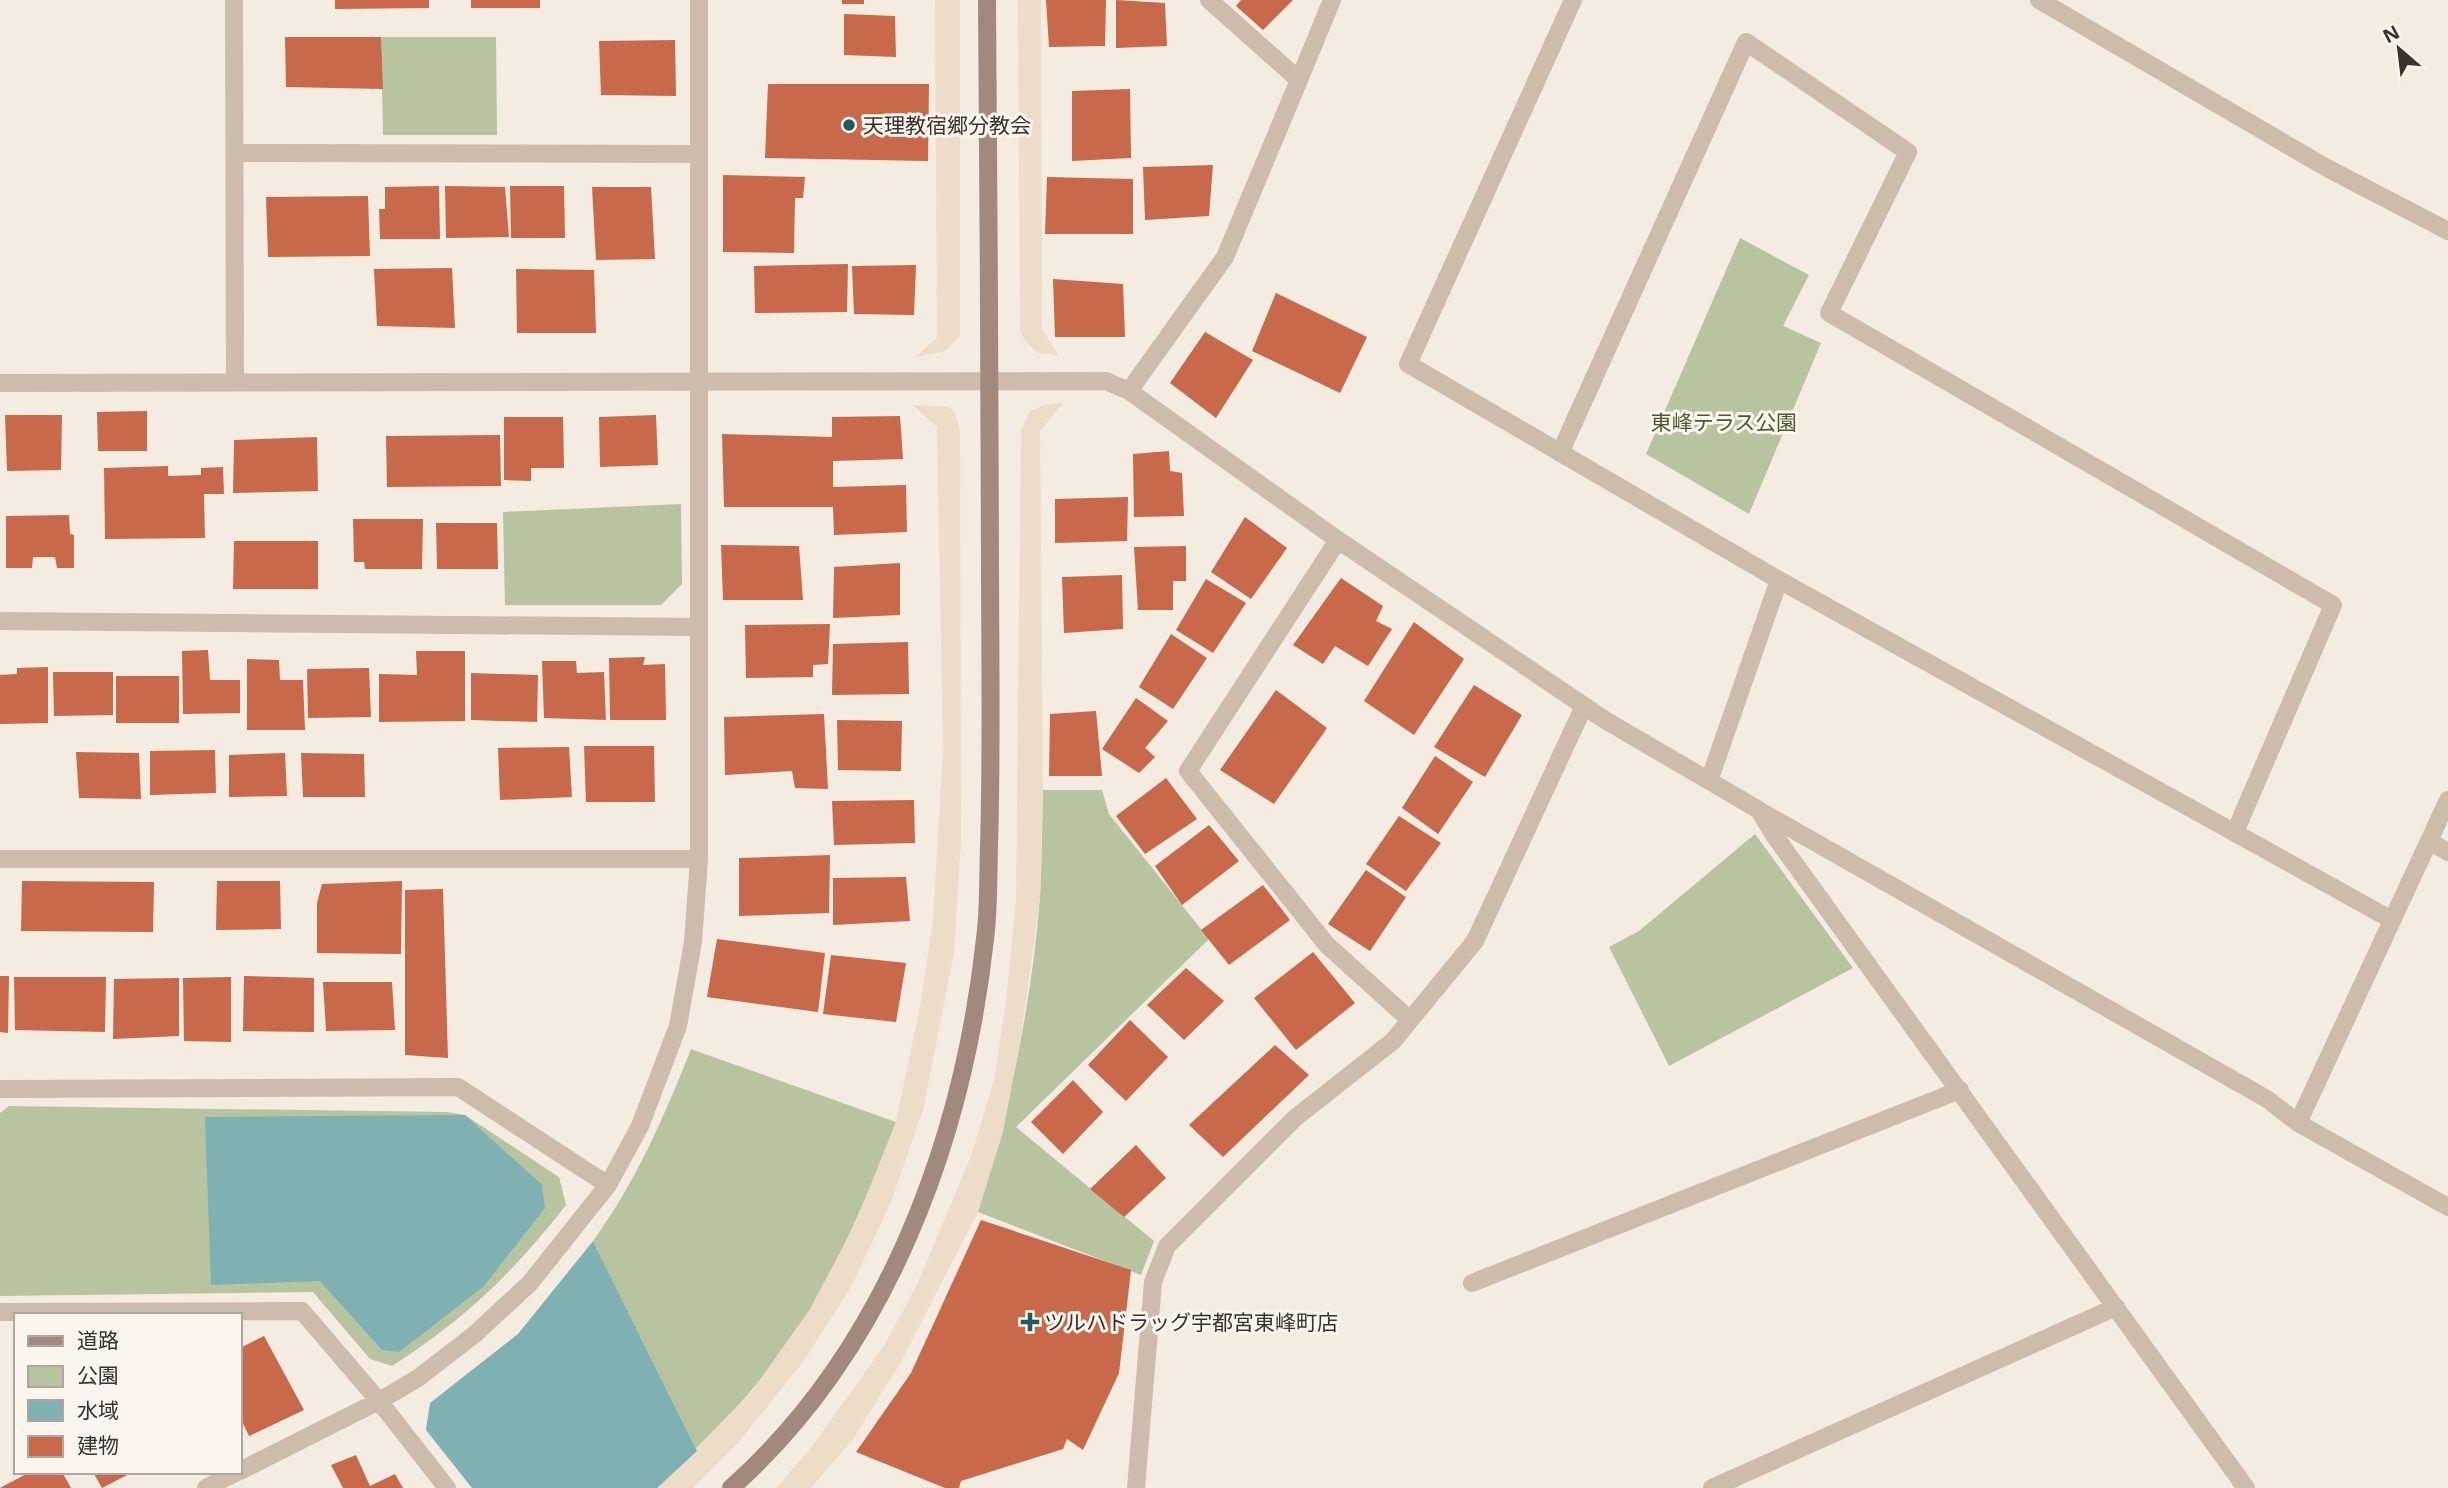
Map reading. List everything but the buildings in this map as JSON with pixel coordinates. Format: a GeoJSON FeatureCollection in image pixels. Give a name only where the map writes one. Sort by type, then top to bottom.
{"type":"FeatureCollection","features":[{"type":"Feature","properties":{"kind":"street"},"geometry":{"type":"LineString","coordinates":[[234,0],[235,382]]}},
{"type":"Feature","properties":{"kind":"street"},"geometry":{"type":"LineString","coordinates":[[242,1470],[379,1401],[418,1378],[475,1334],[530,1283],[608,1185],[640,1126],[678,1026],[693,942],[699,859],[699,0]]}},
{"type":"Feature","properties":{"kind":"street"},"geometry":{"type":"LineString","coordinates":[[731,1488],[808,1405],[868,1319],[918,1213],[955,1111],[975,1015],[986,935],[990,799],[987,0]]}},
{"type":"Feature","properties":{"kind":"street"},"geometry":{"type":"LineString","coordinates":[[1209,0],[1299,80]]}},
{"type":"Feature","properties":{"kind":"street"},"geometry":{"type":"LineString","coordinates":[[1129,391],[1226,257],[1332,0]]}},
{"type":"Feature","properties":{"kind":"street"},"geometry":{"type":"LineString","coordinates":[[1573,0],[1408,364],[1779,580],[2392,920]]}},
{"type":"Feature","properties":{"kind":"street"},"geometry":{"type":"LineString","coordinates":[[2039,0],[2328,168],[2448,231]]}},
{"type":"Feature","properties":{"kind":"street"},"geometry":{"type":"LineString","coordinates":[[1560,453],[1746,43],[1908,152],[1829,313],[2333,605],[2235,832]]}},
{"type":"Feature","properties":{"kind":"street"},"geometry":{"type":"LineString","coordinates":[[235,153],[699,154]]}},
{"type":"Feature","properties":{"kind":"street"},"geometry":{"type":"LineString","coordinates":[[0,383],[1106,381],[1129,391],[1338,540],[1584,706],[1759,810],[2255,1092],[2298,1123],[2448,1207]]}},
{"type":"Feature","properties":{"kind":"street"},"geometry":{"type":"LineString","coordinates":[[1338,540],[1188,771],[1327,945],[1410,1020]]}},
{"type":"Feature","properties":{"kind":"street"},"geometry":{"type":"LineString","coordinates":[[1709,781],[1779,580]]}},
{"type":"Feature","properties":{"kind":"street"},"geometry":{"type":"LineString","coordinates":[[0,621],[698,627]]}},
{"type":"Feature","properties":{"kind":"street"},"geometry":{"type":"LineString","coordinates":[[1136,1488],[1153,1282],[1167,1246],[1295,1118],[1393,1041],[1475,941],[1584,706]]}},
{"type":"Feature","properties":{"kind":"street"},"geometry":{"type":"LineString","coordinates":[[2298,1123],[2448,800]]}},
{"type":"Feature","properties":{"kind":"street"},"geometry":{"type":"LineString","coordinates":[[1759,810],[1774,835],[2246,1488]]}},
{"type":"Feature","properties":{"kind":"street"},"geometry":{"type":"LineString","coordinates":[[2429,841],[2448,852]]}},
{"type":"Feature","properties":{"kind":"street"},"geometry":{"type":"LineString","coordinates":[[0,859],[699,859]]}},
{"type":"Feature","properties":{"kind":"street"},"geometry":{"type":"LineString","coordinates":[[0,1089],[458,1087],[608,1185]]}},
{"type":"Feature","properties":{"kind":"street"},"geometry":{"type":"LineString","coordinates":[[1472,1283],[1960,1090]]}},
{"type":"Feature","properties":{"kind":"street"},"geometry":{"type":"LineString","coordinates":[[1712,1488],[2116,1307]]}},
{"type":"Feature","properties":{"kind":"street"},"geometry":{"type":"LineString","coordinates":[[0,1312],[302,1311],[379,1401],[447,1488]]}},
{"type":"Feature","properties":{"kind":"street"},"geometry":{"type":"LineString","coordinates":[[206,1488],[234,1474]]}},
{"type":"Feature","properties":{"kind":"green space"},"geometry":{"type":"Polygon","coordinates":[[[381,37],[496,37],[497,135],[383,135],[381,37]]]}},
{"type":"Feature","properties":{"kind":"green space","name":"東峰テラス公園"},"geometry":{"type":"Polygon","coordinates":[[[1740,238],[1809,275],[1783,326],[1821,343],[1749,514],[1646,454],[1740,238]]]}},
{"type":"Feature","properties":{"kind":"green space"},"geometry":{"type":"Polygon","coordinates":[[[681,504],[682,584],[661,605],[505,605],[503,512],[681,504]]]}},
{"type":"Feature","properties":{"kind":"green space"},"geometry":{"type":"Polygon","coordinates":[[[1043,790],[1102,790],[1109,814],[1209,939],[1016,1127],[1154,1241],[1141,1275],[978,1212],[1000,1135],[1025,1016],[1040,897],[1043,790]]]}},
{"type":"Feature","properties":{"kind":"green space"},"geometry":{"type":"Polygon","coordinates":[[[1755,834],[1853,968],[1669,1066],[1609,947],[1639,931],[1755,834]]]}},
{"type":"Feature","properties":{"kind":"green space"},"geometry":{"type":"Polygon","coordinates":[[[691,1049],[896,1122],[847,1240],[799,1328],[743,1400],[697,1451],[593,1241],[623,1196],[648,1148],[691,1049]]]}},
{"type":"Feature","properties":{"kind":"green space"},"geometry":{"type":"Polygon","coordinates":[[[9,1106],[446,1112],[465,1115],[559,1177],[566,1205],[527,1252],[486,1293],[443,1331],[392,1366],[370,1359],[313,1292],[0,1296],[0,1113],[9,1106]]]}},
{"type":"Feature","properties":{"kind":"shaded area"},"geometry":{"type":"Polygon","coordinates":[[[935,0],[960,0],[960,336],[946,351],[915,357],[937,338],[935,0]]]}},
{"type":"Feature","properties":{"kind":"shaded area"},"geometry":{"type":"Polygon","coordinates":[[[1018,0],[1041,0],[1042,329],[1058,355],[1038,353],[1025,341],[1020,330],[1018,0]]]}},
{"type":"Feature","properties":{"kind":"shaded area"},"geometry":{"type":"Polygon","coordinates":[[[1063,403],[1040,431],[1043,790],[1040,898],[1020,1042],[1003,1132],[978,1212],[902,1360],[853,1439],[811,1488],[776,1488],[810,1449],[882,1349],[917,1285],[971,1156],[994,1080],[1006,1002],[1016,901],[1021,430],[1030,411],[1047,404],[1063,403]]]}},
{"type":"Feature","properties":{"kind":"shaded area"},"geometry":{"type":"Polygon","coordinates":[[[913,405],[949,407],[955,413],[960,431],[961,839],[954,953],[923,1110],[891,1202],[851,1287],[802,1363],[739,1442],[693,1488],[657,1488],[752,1391],[810,1309],[856,1222],[896,1122],[921,1002],[933,920],[943,751],[937,427],[913,405]]]}},
{"type":"Feature","properties":{"kind":"water"},"geometry":{"type":"Polygon","coordinates":[[[465,1115],[542,1185],[545,1208],[483,1287],[399,1352],[382,1350],[320,1281],[211,1285],[205,1117],[465,1115]]]}},
{"type":"Feature","properties":{"kind":"water"},"geometry":{"type":"Polygon","coordinates":[[[593,1241],[697,1451],[657,1488],[472,1488],[426,1430],[430,1403],[518,1334],[593,1241]]]}},
{"type":"Feature","properties":{"kind":"place","name":"天理教宿郷分教会"},"geometry":{"type":"Point","coordinates":[849,125]}},
{"type":"Feature","properties":{"kind":"place","name":"ツルハドラッグ宇都宮東峰町店"},"geometry":{"type":"Point","coordinates":[1030,1322]}}]}
